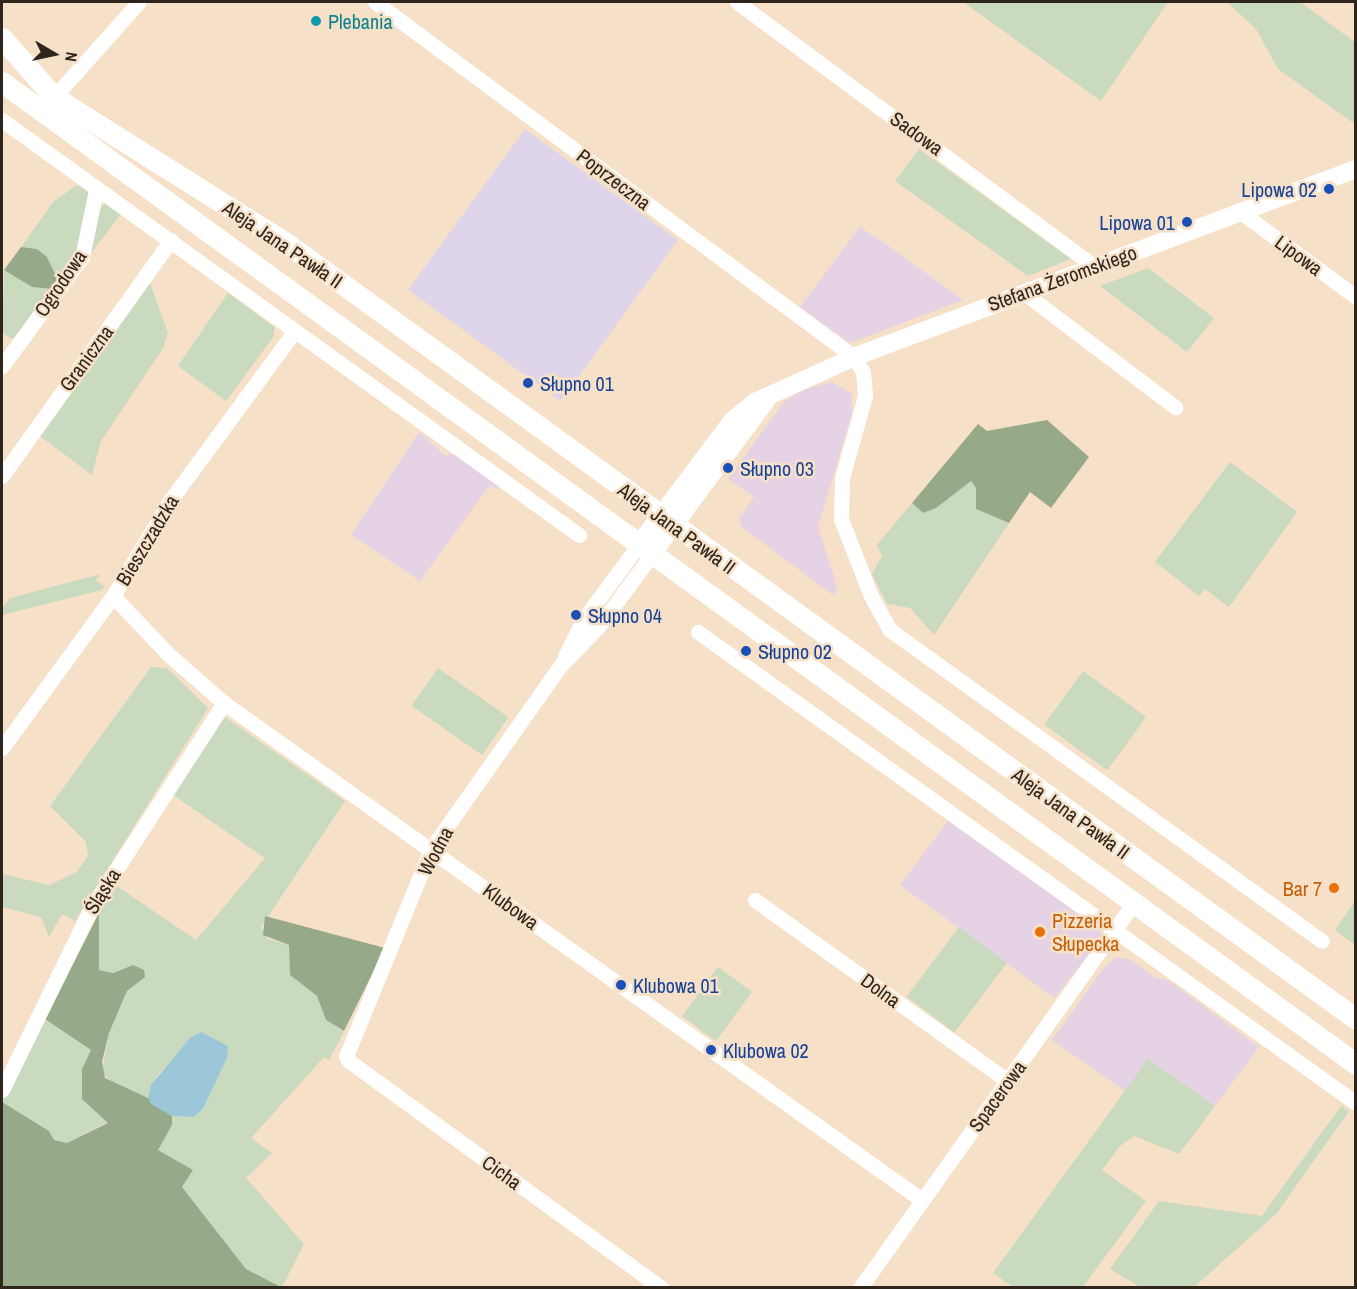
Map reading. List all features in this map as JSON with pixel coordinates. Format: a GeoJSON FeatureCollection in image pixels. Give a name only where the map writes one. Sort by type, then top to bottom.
{"type":"FeatureCollection","features":[{"type":"Feature","properties":{"kind":"main road","name":"Aleja Jana Pawła II"},"geometry":{"type":"LineString","coordinates":[[2,38],[54,97],[286,243],[1356,1019]]}},
{"type":"Feature","properties":{"kind":"main road","name":"Aleja Jana Pawła II"},"geometry":{"type":"LineString","coordinates":[[2,82],[1356,1064]]}},
{"type":"Feature","properties":{"kind":"street"},"geometry":{"type":"LineString","coordinates":[[54,97],[140,2]]}},
{"type":"Feature","properties":{"kind":"street","name":"Poprzeczna"},"geometry":{"type":"LineString","coordinates":[[375,2],[854,357]]}},
{"type":"Feature","properties":{"kind":"street","name":"Sadowa"},"geometry":{"type":"LineString","coordinates":[[737,2],[1095,267]]}},
{"type":"Feature","properties":{"kind":"street"},"geometry":{"type":"LineString","coordinates":[[2,120],[96,190],[171,240],[293,333],[579,535]]}},
{"type":"Feature","properties":{"kind":"street","name":"Stefana Żeromskiego"},"geometry":{"type":"LineString","coordinates":[[646,548],[732,421],[771,394],[854,357],[1356,169]]}},
{"type":"Feature","properties":{"kind":"street","name":"Ogrodowa"},"geometry":{"type":"LineString","coordinates":[[2,366],[82,257],[96,190]]}},
{"type":"Feature","properties":{"kind":"street","name":"Lipowa"},"geometry":{"type":"LineString","coordinates":[[1242,213],[1356,297]]}},
{"type":"Feature","properties":{"kind":"street","name":"Graniczna"},"geometry":{"type":"LineString","coordinates":[[2,476],[171,240]]}},
{"type":"Feature","properties":{"kind":"street"},"geometry":{"type":"LineString","coordinates":[[1023,292],[1174,407]]}},
{"type":"Feature","properties":{"kind":"street","name":"Bieszczadzka"},"geometry":{"type":"LineString","coordinates":[[2,748],[113,596],[169,502],[293,333]]}},
{"type":"Feature","properties":{"kind":"street"},"geometry":{"type":"LineString","coordinates":[[854,357],[863,372],[865,396],[842,478],[841,519],[871,596],[890,630],[1322,941]]}},
{"type":"Feature","properties":{"kind":"street","name":"Wodna"},"geometry":{"type":"LineString","coordinates":[[346,1056],[431,849],[560,666],[584,620],[646,548]]}},
{"type":"Feature","properties":{"kind":"street","name":"Klubowa"},"geometry":{"type":"LineString","coordinates":[[113,596],[168,654],[224,704],[922,1200]]}},
{"type":"Feature","properties":{"kind":"street"},"geometry":{"type":"LineString","coordinates":[[698,632],[1356,1103]]}},
{"type":"Feature","properties":{"kind":"street","name":"Śląska"},"geometry":{"type":"LineString","coordinates":[[2,1090],[90,910],[224,704]]}},
{"type":"Feature","properties":{"kind":"street","name":"Dolna"},"geometry":{"type":"LineString","coordinates":[[755,900],[1008,1081]]}},
{"type":"Feature","properties":{"kind":"street","name":"Spacerowa"},"geometry":{"type":"LineString","coordinates":[[860,1287],[1133,904]]}},
{"type":"Feature","properties":{"kind":"street","name":"Cicha"},"geometry":{"type":"LineString","coordinates":[[346,1056],[349,1061],[661,1287]]}},
{"type":"Feature","properties":{"kind":"shaded area"},"geometry":{"type":"Polygon","coordinates":[[[525,129],[678,240],[561,401],[408,290],[525,129]]]}},
{"type":"Feature","properties":{"kind":"shaded area"},"geometry":{"type":"Polygon","coordinates":[[[860,227],[963,300],[850,343],[800,307],[860,227]]]}},
{"type":"Feature","properties":{"kind":"shaded area"},"geometry":{"type":"Polygon","coordinates":[[[832,382],[852,394],[852,413],[818,527],[837,586],[834,596],[743,528],[739,519],[754,497],[728,479],[784,402],[805,389],[832,382]]]}},
{"type":"Feature","properties":{"kind":"shaded area"},"geometry":{"type":"Polygon","coordinates":[[[419,432],[446,456],[454,453],[500,484],[496,489],[490,485],[420,581],[351,535],[419,432]]]}},
{"type":"Feature","properties":{"kind":"shaded area"},"geometry":{"type":"Polygon","coordinates":[[[948,821],[1101,930],[1102,935],[1092,951],[1054,998],[900,885],[948,821]]]}},
{"type":"Feature","properties":{"kind":"shaded area"},"geometry":{"type":"Polygon","coordinates":[[[1116,957],[1131,960],[1154,977],[1169,981],[1259,1047],[1215,1106],[1148,1059],[1125,1091],[1052,1040],[1105,966],[1116,957]]]}},
{"type":"Feature","properties":{"kind":"green space"},"geometry":{"type":"Polygon","coordinates":[[[963,2],[1168,2],[1101,101],[963,2]]]}},
{"type":"Feature","properties":{"kind":"green space"},"geometry":{"type":"Polygon","coordinates":[[[1227,2],[1300,2],[1355,42],[1355,124],[1278,69],[1256,29],[1227,2]]]}},
{"type":"Feature","properties":{"kind":"green space"},"geometry":{"type":"Polygon","coordinates":[[[919,149],[1071,259],[1028,276],[895,181],[919,149]]]}},
{"type":"Feature","properties":{"kind":"green space"},"geometry":{"type":"Polygon","coordinates":[[[77,185],[90,193],[78,256],[59,282],[47,257],[37,249],[21,247],[53,202],[77,185]]]}},
{"type":"Feature","properties":{"kind":"green space"},"geometry":{"type":"Polygon","coordinates":[[[106,203],[121,214],[89,256],[100,208],[106,203]]]}},
{"type":"Feature","properties":{"kind":"green space"},"geometry":{"type":"Polygon","coordinates":[[[21,247],[37,249],[47,257],[59,282],[53,289],[32,287],[4,270],[21,247]]]}},
{"type":"Feature","properties":{"kind":"green space"},"geometry":{"type":"Polygon","coordinates":[[[1148,268],[1214,318],[1187,352],[1100,286],[1148,268]]]}},
{"type":"Feature","properties":{"kind":"green space"},"geometry":{"type":"Polygon","coordinates":[[[4,270],[32,287],[53,289],[15,341],[2,332],[4,270]]]}},
{"type":"Feature","properties":{"kind":"green space"},"geometry":{"type":"Polygon","coordinates":[[[149,280],[168,333],[163,348],[101,441],[92,475],[37,434],[149,280]]]}},
{"type":"Feature","properties":{"kind":"green space"},"geometry":{"type":"Polygon","coordinates":[[[228,293],[274,327],[274,336],[226,401],[178,366],[228,293]]]}},
{"type":"Feature","properties":{"kind":"green space"},"geometry":{"type":"Polygon","coordinates":[[[1047,420],[1089,457],[1051,508],[1030,492],[1009,523],[976,509],[976,488],[971,481],[936,508],[923,513],[912,503],[978,424],[987,431],[1047,420]]]}},
{"type":"Feature","properties":{"kind":"green space"},"geometry":{"type":"Polygon","coordinates":[[[1230,462],[1297,512],[1229,607],[1205,589],[1199,596],[1155,562],[1230,462]]]}},
{"type":"Feature","properties":{"kind":"green space"},"geometry":{"type":"Polygon","coordinates":[[[971,481],[976,488],[976,509],[1009,523],[934,635],[910,608],[887,604],[872,574],[882,556],[877,545],[912,503],[923,513],[971,481]]]}},
{"type":"Feature","properties":{"kind":"green space"},"geometry":{"type":"Polygon","coordinates":[[[101,574],[96,580],[104,586],[102,590],[2,615],[2,608],[10,598],[101,574]]]}},
{"type":"Feature","properties":{"kind":"green space"},"geometry":{"type":"Polygon","coordinates":[[[151,667],[167,668],[208,708],[75,921],[62,914],[49,937],[41,917],[2,907],[2,874],[49,885],[77,872],[88,856],[86,842],[50,806],[151,667]]]}},
{"type":"Feature","properties":{"kind":"green space"},"geometry":{"type":"Polygon","coordinates":[[[438,668],[508,717],[482,755],[412,706],[438,668]]]}},
{"type":"Feature","properties":{"kind":"green space"},"geometry":{"type":"Polygon","coordinates":[[[1083,671],[1146,717],[1107,770],[1044,724],[1083,671]]]}},
{"type":"Feature","properties":{"kind":"green space"},"geometry":{"type":"Polygon","coordinates":[[[225,717],[345,801],[261,927],[268,939],[289,945],[290,975],[317,996],[326,1020],[344,1032],[329,1060],[324,1057],[251,1138],[272,1153],[246,1178],[304,1244],[282,1287],[246,1269],[182,1187],[193,1170],[157,1150],[172,1125],[172,1116],[194,1117],[203,1109],[227,1058],[180,1051],[157,1076],[148,1098],[112,1084],[102,1071],[109,1033],[127,991],[135,984],[127,967],[113,973],[99,970],[97,964],[99,913],[114,884],[196,940],[265,858],[173,795],[225,717]]]}},
{"type":"Feature","properties":{"kind":"green space"},"geometry":{"type":"Polygon","coordinates":[[[1355,901],[1355,945],[1335,930],[1355,901]]]}},
{"type":"Feature","properties":{"kind":"green space"},"geometry":{"type":"Polygon","coordinates":[[[99,913],[99,970],[113,973],[133,965],[144,970],[145,977],[127,991],[109,1033],[102,1062],[105,1078],[148,1098],[172,1116],[172,1125],[158,1150],[193,1170],[182,1187],[246,1269],[281,1287],[2,1288],[2,1102],[49,1131],[54,1140],[67,1143],[108,1123],[82,1099],[82,1069],[91,1050],[45,1019],[99,913]]]}},
{"type":"Feature","properties":{"kind":"green space"},"geometry":{"type":"Polygon","coordinates":[[[265,916],[385,948],[344,1031],[326,1020],[317,996],[290,975],[289,945],[263,935],[265,916]]]}},
{"type":"Feature","properties":{"kind":"green space"},"geometry":{"type":"Polygon","coordinates":[[[959,927],[1007,963],[955,1033],[907,996],[959,927]]]}},
{"type":"Feature","properties":{"kind":"green space"},"geometry":{"type":"Polygon","coordinates":[[[718,967],[752,992],[716,1041],[682,1016],[718,967]]]}},
{"type":"Feature","properties":{"kind":"green space"},"geometry":{"type":"Polygon","coordinates":[[[45,1019],[91,1050],[82,1069],[108,1122],[67,1143],[54,1140],[49,1131],[2,1102],[45,1019]]]}},
{"type":"Feature","properties":{"kind":"green space"},"geometry":{"type":"Polygon","coordinates":[[[1148,1059],[1215,1106],[1179,1154],[1134,1136],[1120,1146],[1102,1170],[1146,1201],[1083,1287],[1013,1287],[993,1273],[1148,1059]]]}},
{"type":"Feature","properties":{"kind":"green space"},"geometry":{"type":"Polygon","coordinates":[[[1341,1106],[1349,1111],[1277,1213],[1194,1287],[1140,1287],[1110,1269],[1159,1201],[1262,1216],[1341,1106]]]}},
{"type":"Feature","properties":{"kind":"water"},"geometry":{"type":"Polygon","coordinates":[[[201,1032],[228,1046],[227,1058],[203,1109],[194,1117],[172,1116],[151,1104],[148,1098],[151,1085],[190,1038],[201,1032]]]}},
{"type":"Feature","properties":{"kind":"place","name":"Plebania"},"geometry":{"type":"Point","coordinates":[316,21]}},
{"type":"Feature","properties":{"kind":"place","name":"Lipowa 02"},"geometry":{"type":"Point","coordinates":[1329,189]}},
{"type":"Feature","properties":{"kind":"place","name":"Lipowa 01"},"geometry":{"type":"Point","coordinates":[1187,222]}},
{"type":"Feature","properties":{"kind":"place","name":"Słupno 01"},"geometry":{"type":"Point","coordinates":[528,383]}},
{"type":"Feature","properties":{"kind":"place","name":"Słupno 03"},"geometry":{"type":"Point","coordinates":[728,468]}},
{"type":"Feature","properties":{"kind":"place","name":"Słupno 04"},"geometry":{"type":"Point","coordinates":[576,615]}},
{"type":"Feature","properties":{"kind":"place","name":"Słupno 02"},"geometry":{"type":"Point","coordinates":[746,651]}},
{"type":"Feature","properties":{"kind":"place","name":"Bar 7"},"geometry":{"type":"Point","coordinates":[1334,888]}},
{"type":"Feature","properties":{"kind":"place","name":"Pizzeria Słupecka"},"geometry":{"type":"Point","coordinates":[1040,932]}},
{"type":"Feature","properties":{"kind":"place","name":"Klubowa 01"},"geometry":{"type":"Point","coordinates":[621,985]}},
{"type":"Feature","properties":{"kind":"place","name":"Klubowa 02"},"geometry":{"type":"Point","coordinates":[711,1050]}}]}
